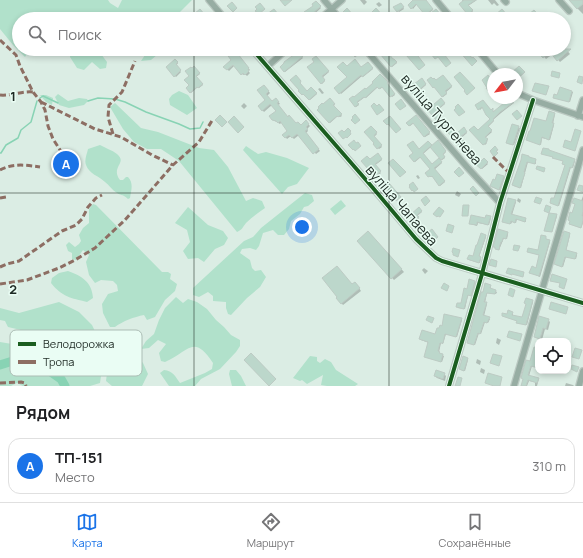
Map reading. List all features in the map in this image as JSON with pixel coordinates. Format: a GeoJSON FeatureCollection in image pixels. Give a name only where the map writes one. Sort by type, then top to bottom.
{"type":"FeatureCollection","features":[{"type":"Feature","properties":{"kind":"street"},"geometry":{"type":"LineString","coordinates":[[209,0],[219,12]]}},
{"type":"Feature","properties":{"kind":"street"},"geometry":{"type":"LineString","coordinates":[[324,0],[334,12]]}},
{"type":"Feature","properties":{"kind":"street"},"geometry":{"type":"LineString","coordinates":[[328,12],[342,0]]}},
{"type":"Feature","properties":{"kind":"street"},"geometry":{"type":"LineString","coordinates":[[436,0],[446,12]]}},
{"type":"Feature","properties":{"kind":"street"},"geometry":{"type":"LineString","coordinates":[[559,0],[569,11]]}},
{"type":"Feature","properties":{"kind":"street","name":"вуліца Чапаева"},"geometry":{"type":"LineString","coordinates":[[259,56],[420,244],[436,258],[482,274],[583,303]]}},
{"type":"Feature","properties":{"kind":"street"},"geometry":{"type":"LineString","coordinates":[[268,66],[279,56]]}},
{"type":"Feature","properties":{"kind":"street","name":"вуліца Тургенева"},"geometry":{"type":"LineString","coordinates":[[371,56],[500,203]]}},
{"type":"Feature","properties":{"kind":"street"},"geometry":{"type":"LineString","coordinates":[[483,56],[493,68]]}},
{"type":"Feature","properties":{"kind":"street"},"geometry":{"type":"LineString","coordinates":[[523,95],[533,100],[581,116],[583,100]]}},
{"type":"Feature","properties":{"kind":"street"},"geometry":{"type":"LineString","coordinates":[[449,386],[482,274],[500,203],[533,100]]}},
{"type":"Feature","properties":{"kind":"street"},"geometry":{"type":"LineString","coordinates":[[514,386],[543,292],[583,150]]}},
{"type":"Feature","properties":{"kind":"street"},"geometry":{"type":"LineString","coordinates":[[579,386],[583,371]]}},
{"type":"Feature","properties":{"kind":"green space"},"geometry":{"type":"Polygon","coordinates":[[[0,0],[108,0],[118,8],[122,0],[192,0],[180,12],[12,12],[12,44],[0,29],[0,0]]]}},
{"type":"Feature","properties":{"kind":"green space"},"geometry":{"type":"Polygon","coordinates":[[[102,56],[107,62],[106,68],[100,69],[92,62],[84,70],[77,68],[70,57],[102,56]]]}},
{"type":"Feature","properties":{"kind":"green space"},"geometry":{"type":"Polygon","coordinates":[[[144,56],[156,56],[151,60],[141,61],[144,56]]]}},
{"type":"Feature","properties":{"kind":"green space"},"geometry":{"type":"Polygon","coordinates":[[[179,91],[188,95],[197,108],[187,115],[170,105],[169,99],[172,95],[179,91]]]}},
{"type":"Feature","properties":{"kind":"green space"},"geometry":{"type":"Polygon","coordinates":[[[58,94],[68,101],[79,98],[87,99],[88,101],[84,105],[69,108],[59,105],[55,97],[58,94]]]}},
{"type":"Feature","properties":{"kind":"green space"},"geometry":{"type":"Polygon","coordinates":[[[40,95],[46,95],[53,98],[52,105],[46,102],[40,95]]]}},
{"type":"Feature","properties":{"kind":"green space"},"geometry":{"type":"Polygon","coordinates":[[[115,103],[141,128],[158,132],[199,148],[214,150],[228,167],[246,201],[253,198],[262,201],[265,208],[237,232],[179,161],[161,149],[147,149],[134,142],[123,129],[110,107],[115,103]]]}},
{"type":"Feature","properties":{"kind":"green space"},"geometry":{"type":"Polygon","coordinates":[[[100,145],[120,157],[121,160],[117,176],[120,180],[123,180],[126,177],[130,179],[132,187],[130,198],[128,199],[125,196],[115,192],[103,180],[87,168],[85,161],[88,149],[100,145]]]}},
{"type":"Feature","properties":{"kind":"green space"},"geometry":{"type":"Polygon","coordinates":[[[246,146],[258,154],[266,152],[287,158],[309,168],[297,184],[288,187],[282,194],[243,150],[246,146]]]}},
{"type":"Feature","properties":{"kind":"green space"},"geometry":{"type":"Polygon","coordinates":[[[305,193],[312,195],[314,201],[308,206],[304,207],[300,214],[291,221],[289,229],[284,235],[278,235],[273,230],[263,233],[259,246],[256,250],[250,248],[242,249],[240,253],[250,260],[252,268],[255,271],[261,270],[266,277],[260,287],[231,315],[228,314],[226,302],[213,301],[213,296],[208,292],[199,297],[193,295],[193,288],[244,241],[253,237],[261,228],[305,193]]]}},
{"type":"Feature","properties":{"kind":"green space"},"geometry":{"type":"Polygon","coordinates":[[[341,200],[346,206],[335,215],[330,209],[341,200]]]}},
{"type":"Feature","properties":{"kind":"green space"},"geometry":{"type":"Polygon","coordinates":[[[93,204],[96,205],[162,272],[168,272],[171,274],[170,279],[177,284],[175,291],[165,300],[155,317],[147,320],[144,315],[136,317],[115,327],[110,327],[103,313],[102,304],[108,294],[118,291],[117,285],[113,281],[101,280],[95,283],[89,275],[86,262],[89,255],[83,250],[76,260],[72,259],[72,253],[68,251],[66,245],[69,242],[75,247],[81,241],[79,235],[83,228],[89,223],[89,209],[93,204]]]}},
{"type":"Feature","properties":{"kind":"green space"},"geometry":{"type":"Polygon","coordinates":[[[188,207],[208,225],[223,231],[228,238],[224,245],[215,249],[204,262],[198,258],[188,259],[183,251],[190,242],[187,230],[175,223],[188,207]]]}},
{"type":"Feature","properties":{"kind":"green space"},"geometry":{"type":"Polygon","coordinates":[[[68,271],[85,280],[91,288],[93,298],[87,302],[67,296],[55,288],[51,283],[52,278],[59,273],[68,271]]]}},
{"type":"Feature","properties":{"kind":"green space"},"geometry":{"type":"Polygon","coordinates":[[[176,297],[183,303],[188,299],[197,302],[207,309],[231,335],[240,340],[240,346],[220,369],[201,379],[195,386],[169,386],[160,373],[164,370],[170,371],[174,374],[180,383],[212,369],[213,363],[206,354],[195,347],[185,350],[165,362],[161,361],[159,353],[166,344],[158,340],[149,348],[142,349],[146,341],[154,334],[165,308],[176,297]]]}},
{"type":"Feature","properties":{"kind":"green space"},"geometry":{"type":"Polygon","coordinates":[[[59,302],[79,312],[92,325],[94,330],[21,330],[8,327],[5,321],[0,320],[0,308],[19,313],[59,302]]]}},
{"type":"Feature","properties":{"kind":"green space"},"geometry":{"type":"Polygon","coordinates":[[[0,342],[10,344],[10,376],[101,376],[100,383],[90,386],[23,386],[17,383],[11,386],[0,386],[0,342]]]}},
{"type":"Feature","properties":{"kind":"green space"},"geometry":{"type":"Polygon","coordinates":[[[310,356],[317,357],[317,361],[320,363],[325,359],[331,362],[336,370],[358,384],[355,386],[321,385],[323,375],[307,384],[302,380],[300,381],[293,378],[310,356]]]}},
{"type":"Feature","properties":{"kind":"green space"},"geometry":{"type":"Polygon","coordinates":[[[142,362],[148,374],[142,386],[112,386],[106,381],[107,376],[142,376],[142,362]]]}},
{"type":"Feature","properties":{"kind":"green space"},"geometry":{"type":"Polygon","coordinates":[[[230,370],[236,370],[246,386],[232,386],[229,374],[230,370]]]}},
{"type":"Feature","properties":{"kind":"building"},"geometry":{"type":"Polygon","coordinates":[[[280,0],[292,0],[285,6],[280,0]]]}},
{"type":"Feature","properties":{"kind":"building"},"geometry":{"type":"Polygon","coordinates":[[[413,0],[426,0],[433,9],[429,12],[423,12],[416,4],[411,9],[408,5],[413,0]]]}},
{"type":"Feature","properties":{"kind":"building"},"geometry":{"type":"Polygon","coordinates":[[[464,0],[476,0],[468,5],[473,10],[471,12],[466,12],[459,4],[464,0]]]}},
{"type":"Feature","properties":{"kind":"building"},"geometry":{"type":"Polygon","coordinates":[[[569,0],[583,0],[583,4],[577,9],[569,0]]]}},
{"type":"Feature","properties":{"kind":"building"},"geometry":{"type":"Polygon","coordinates":[[[316,1],[321,6],[314,12],[304,12],[313,6],[312,4],[316,1]]]}},
{"type":"Feature","properties":{"kind":"building"},"geometry":{"type":"Polygon","coordinates":[[[232,2],[237,8],[233,12],[227,6],[232,2]]]}},
{"type":"Feature","properties":{"kind":"building"},"geometry":{"type":"Polygon","coordinates":[[[260,3],[265,9],[261,12],[256,12],[255,11],[257,9],[255,7],[260,3]]]}},
{"type":"Feature","properties":{"kind":"building"},"geometry":{"type":"Polygon","coordinates":[[[401,3],[404,7],[397,12],[393,7],[401,3]]]}},
{"type":"Feature","properties":{"kind":"building"},"geometry":{"type":"Polygon","coordinates":[[[347,8],[350,12],[343,12],[347,8]]]}},
{"type":"Feature","properties":{"kind":"building"},"geometry":{"type":"Polygon","coordinates":[[[376,8],[380,12],[372,12],[376,8]]]}},
{"type":"Feature","properties":{"kind":"building"},"geometry":{"type":"Polygon","coordinates":[[[228,56],[240,56],[249,68],[249,71],[245,75],[243,73],[241,75],[233,65],[227,70],[223,67],[231,60],[228,56]]]}},
{"type":"Feature","properties":{"kind":"building"},"geometry":{"type":"Polygon","coordinates":[[[292,56],[303,56],[284,72],[280,67],[292,56]]]}},
{"type":"Feature","properties":{"kind":"building"},"geometry":{"type":"Polygon","coordinates":[[[316,56],[329,71],[322,76],[325,80],[321,84],[307,67],[314,62],[312,59],[316,56]]]}},
{"type":"Feature","properties":{"kind":"building"},"geometry":{"type":"Polygon","coordinates":[[[382,56],[391,56],[397,62],[391,67],[382,56]]]}},
{"type":"Feature","properties":{"kind":"building"},"geometry":{"type":"Polygon","coordinates":[[[407,56],[418,56],[425,65],[419,70],[407,56]]]}},
{"type":"Feature","properties":{"kind":"building"},"geometry":{"type":"Polygon","coordinates":[[[433,56],[446,56],[451,63],[446,67],[438,57],[435,59],[433,56]]]}},
{"type":"Feature","properties":{"kind":"building"},"geometry":{"type":"Polygon","coordinates":[[[463,56],[470,56],[477,61],[472,66],[463,56]]]}},
{"type":"Feature","properties":{"kind":"building"},"geometry":{"type":"Polygon","coordinates":[[[553,56],[563,56],[557,61],[553,56]]]}},
{"type":"Feature","properties":{"kind":"building"},"geometry":{"type":"Polygon","coordinates":[[[175,59],[178,62],[176,64],[181,70],[174,77],[166,67],[175,59]]]}},
{"type":"Feature","properties":{"kind":"building"},"geometry":{"type":"Polygon","coordinates":[[[355,59],[361,67],[368,62],[373,68],[362,77],[361,75],[339,94],[334,88],[347,77],[337,67],[343,62],[347,66],[355,59]]]}},
{"type":"Feature","properties":{"kind":"building"},"geometry":{"type":"Polygon","coordinates":[[[194,66],[200,73],[196,76],[203,84],[190,93],[186,88],[189,85],[184,80],[189,76],[185,71],[194,66]]]}},
{"type":"Feature","properties":{"kind":"building"},"geometry":{"type":"Polygon","coordinates":[[[552,71],[560,73],[559,78],[551,76],[552,71]]]}},
{"type":"Feature","properties":{"kind":"building"},"geometry":{"type":"Polygon","coordinates":[[[460,72],[475,88],[467,95],[464,91],[465,90],[454,77],[460,72]]]}},
{"type":"Feature","properties":{"kind":"building"},"geometry":{"type":"Polygon","coordinates":[[[380,74],[388,82],[387,83],[395,94],[390,97],[382,87],[379,89],[377,87],[365,98],[364,97],[357,102],[359,104],[355,107],[349,99],[365,88],[366,89],[380,74]]]}},
{"type":"Feature","properties":{"kind":"building"},"geometry":{"type":"Polygon","coordinates":[[[296,75],[301,81],[300,83],[307,91],[311,87],[317,93],[309,100],[298,91],[299,90],[290,80],[296,75]]]}},
{"type":"Feature","properties":{"kind":"building"},"geometry":{"type":"Polygon","coordinates":[[[406,75],[414,84],[422,78],[426,84],[419,90],[421,92],[415,96],[401,79],[406,75]]]}},
{"type":"Feature","properties":{"kind":"building"},"geometry":{"type":"Polygon","coordinates":[[[443,75],[452,86],[445,91],[447,93],[442,97],[427,80],[431,77],[436,80],[443,75]]]}},
{"type":"Feature","properties":{"kind":"building"},"geometry":{"type":"Polygon","coordinates":[[[487,76],[487,88],[482,80],[487,76]]]}},
{"type":"Feature","properties":{"kind":"building"},"geometry":{"type":"Polygon","coordinates":[[[579,76],[583,77],[582,84],[577,82],[579,76]]]}},
{"type":"Feature","properties":{"kind":"building"},"geometry":{"type":"Polygon","coordinates":[[[535,83],[549,86],[546,95],[532,91],[535,83]]]}},
{"type":"Feature","properties":{"kind":"building"},"geometry":{"type":"Polygon","coordinates":[[[264,85],[269,91],[266,94],[272,101],[276,98],[279,102],[277,103],[288,117],[289,115],[296,123],[298,122],[301,125],[306,120],[309,124],[306,127],[308,129],[305,131],[319,149],[313,154],[297,134],[292,138],[289,135],[285,138],[282,135],[287,131],[280,121],[278,123],[272,120],[269,116],[276,111],[270,104],[262,111],[258,106],[265,100],[257,90],[264,85]]]}},
{"type":"Feature","properties":{"kind":"building"},"geometry":{"type":"Polygon","coordinates":[[[560,87],[572,91],[569,102],[553,98],[554,94],[557,95],[560,87]]]}},
{"type":"Feature","properties":{"kind":"building"},"geometry":{"type":"Polygon","coordinates":[[[330,98],[335,104],[333,105],[342,114],[338,117],[337,116],[329,123],[317,110],[322,103],[323,104],[330,98]]]}},
{"type":"Feature","properties":{"kind":"building"},"geometry":{"type":"Polygon","coordinates":[[[441,98],[445,103],[439,108],[442,111],[439,113],[442,117],[437,121],[422,103],[427,99],[433,105],[441,98]]]}},
{"type":"Feature","properties":{"kind":"building"},"geometry":{"type":"Polygon","coordinates":[[[401,99],[406,106],[400,110],[395,104],[401,99]]]}},
{"type":"Feature","properties":{"kind":"building"},"geometry":{"type":"Polygon","coordinates":[[[483,100],[491,110],[493,108],[493,112],[503,104],[511,104],[500,112],[488,126],[492,130],[485,137],[488,139],[483,145],[469,130],[474,126],[478,130],[490,119],[482,107],[478,110],[475,105],[483,100]]]}},
{"type":"Feature","properties":{"kind":"building"},"geometry":{"type":"Polygon","coordinates":[[[374,103],[377,106],[379,104],[384,110],[377,115],[371,106],[374,103]]]}},
{"type":"Feature","properties":{"kind":"building"},"geometry":{"type":"Polygon","coordinates":[[[458,104],[465,112],[459,116],[454,110],[458,104]]]}},
{"type":"Feature","properties":{"kind":"building"},"geometry":{"type":"Polygon","coordinates":[[[517,110],[522,116],[517,120],[512,114],[517,110]]]}},
{"type":"Feature","properties":{"kind":"building"},"geometry":{"type":"Polygon","coordinates":[[[549,111],[555,113],[549,140],[542,137],[540,145],[526,140],[534,118],[546,121],[549,111]]]}},
{"type":"Feature","properties":{"kind":"building"},"geometry":{"type":"Polygon","coordinates":[[[355,114],[360,120],[355,124],[351,120],[355,114]]]}},
{"type":"Feature","properties":{"kind":"building"},"geometry":{"type":"Polygon","coordinates":[[[220,115],[227,122],[222,127],[215,120],[220,115]]]}},
{"type":"Feature","properties":{"kind":"building"},"geometry":{"type":"Polygon","coordinates":[[[416,115],[430,132],[424,137],[413,123],[409,126],[406,123],[416,115]]]}},
{"type":"Feature","properties":{"kind":"building"},"geometry":{"type":"Polygon","coordinates":[[[234,116],[244,127],[238,133],[228,122],[234,116]]]}},
{"type":"Feature","properties":{"kind":"building"},"geometry":{"type":"Polygon","coordinates":[[[390,116],[401,129],[396,133],[383,121],[390,116]]]}},
{"type":"Feature","properties":{"kind":"building"},"geometry":{"type":"Polygon","coordinates":[[[449,124],[457,133],[464,127],[467,132],[460,137],[481,161],[484,158],[488,162],[481,169],[473,162],[444,128],[449,124]]]}},
{"type":"Feature","properties":{"kind":"building"},"geometry":{"type":"Polygon","coordinates":[[[512,124],[519,126],[513,145],[506,143],[512,124]]]}},
{"type":"Feature","properties":{"kind":"building"},"geometry":{"type":"Polygon","coordinates":[[[371,126],[377,132],[374,136],[382,145],[377,149],[373,144],[374,143],[364,132],[371,126]]]}},
{"type":"Feature","properties":{"kind":"building"},"geometry":{"type":"Polygon","coordinates":[[[348,128],[351,131],[351,134],[347,138],[346,137],[343,139],[338,133],[342,130],[344,132],[348,128]]]}},
{"type":"Feature","properties":{"kind":"building"},"geometry":{"type":"Polygon","coordinates":[[[575,129],[581,131],[575,151],[563,147],[565,140],[571,142],[575,129]]]}},
{"type":"Feature","properties":{"kind":"building"},"geometry":{"type":"Polygon","coordinates":[[[354,140],[361,146],[355,151],[348,145],[354,140]]]}},
{"type":"Feature","properties":{"kind":"building"},"geometry":{"type":"Polygon","coordinates":[[[438,140],[446,151],[443,154],[445,157],[441,160],[430,147],[438,140]]]}},
{"type":"Feature","properties":{"kind":"building"},"geometry":{"type":"Polygon","coordinates":[[[413,141],[419,149],[428,141],[432,145],[423,153],[432,164],[439,158],[442,162],[434,168],[445,181],[439,186],[432,176],[428,177],[425,173],[430,169],[420,157],[414,162],[409,156],[413,153],[407,145],[413,141]]]}},
{"type":"Feature","properties":{"kind":"building"},"geometry":{"type":"Polygon","coordinates":[[[495,146],[498,153],[494,157],[490,151],[495,146]]]}},
{"type":"Feature","properties":{"kind":"building"},"geometry":{"type":"Polygon","coordinates":[[[543,148],[575,159],[572,168],[570,167],[558,206],[550,203],[551,198],[554,198],[565,165],[562,164],[563,161],[541,154],[543,148]]]}},
{"type":"Feature","properties":{"kind":"building"},"geometry":{"type":"Polygon","coordinates":[[[378,153],[382,159],[375,164],[381,171],[375,177],[361,161],[367,156],[370,159],[378,153]]]}},
{"type":"Feature","properties":{"kind":"building"},"geometry":{"type":"Polygon","coordinates":[[[522,154],[536,159],[535,164],[527,162],[520,188],[512,185],[522,154]]]}},
{"type":"Feature","properties":{"kind":"building"},"geometry":{"type":"Polygon","coordinates":[[[393,159],[406,172],[400,177],[388,163],[393,159]]]}},
{"type":"Feature","properties":{"kind":"building"},"geometry":{"type":"Polygon","coordinates":[[[537,166],[545,168],[544,172],[536,169],[537,166]]]}},
{"type":"Feature","properties":{"kind":"building"},"geometry":{"type":"Polygon","coordinates":[[[459,167],[464,173],[459,177],[454,172],[459,167]]]}},
{"type":"Feature","properties":{"kind":"building"},"geometry":{"type":"Polygon","coordinates":[[[497,174],[504,176],[499,190],[490,186],[493,179],[495,180],[497,174]]]}},
{"type":"Feature","properties":{"kind":"building"},"geometry":{"type":"Polygon","coordinates":[[[413,182],[418,189],[414,192],[409,187],[409,185],[413,182]]]}},
{"type":"Feature","properties":{"kind":"building"},"geometry":{"type":"Polygon","coordinates":[[[389,183],[401,197],[396,201],[384,187],[389,183]]]}},
{"type":"Feature","properties":{"kind":"building"},"geometry":{"type":"Polygon","coordinates":[[[579,185],[583,186],[583,192],[577,190],[579,185]]]}},
{"type":"Feature","properties":{"kind":"building"},"geometry":{"type":"Polygon","coordinates":[[[473,186],[479,193],[476,196],[470,189],[473,186]]]}},
{"type":"Feature","properties":{"kind":"building"},"geometry":{"type":"Polygon","coordinates":[[[426,196],[430,201],[425,206],[421,200],[426,196]]]}},
{"type":"Feature","properties":{"kind":"building"},"geometry":{"type":"Polygon","coordinates":[[[536,197],[542,199],[540,204],[534,202],[536,197]]]}},
{"type":"Feature","properties":{"kind":"building"},"geometry":{"type":"Polygon","coordinates":[[[508,198],[516,200],[511,214],[526,218],[525,222],[516,219],[515,223],[511,221],[510,224],[502,222],[508,198]]]}},
{"type":"Feature","properties":{"kind":"building"},"geometry":{"type":"Polygon","coordinates":[[[574,198],[583,201],[583,221],[581,228],[569,224],[570,221],[568,220],[570,212],[572,213],[575,204],[572,203],[574,198]]]}},
{"type":"Feature","properties":{"kind":"building"},"geometry":{"type":"Polygon","coordinates":[[[463,205],[469,205],[468,216],[462,216],[463,205]]]}},
{"type":"Feature","properties":{"kind":"building"},"geometry":{"type":"Polygon","coordinates":[[[546,205],[551,207],[549,213],[544,211],[546,205]]]}},
{"type":"Feature","properties":{"kind":"building"},"geometry":{"type":"Polygon","coordinates":[[[419,207],[422,211],[417,215],[419,217],[413,221],[409,216],[419,207]]]}},
{"type":"Feature","properties":{"kind":"building"},"geometry":{"type":"Polygon","coordinates":[[[439,207],[444,211],[440,217],[437,217],[433,214],[439,207]]]}},
{"type":"Feature","properties":{"kind":"building"},"geometry":{"type":"Polygon","coordinates":[[[549,213],[557,214],[552,232],[544,231],[549,213]]]}},
{"type":"Feature","properties":{"kind":"building"},"geometry":{"type":"Polygon","coordinates":[[[471,215],[485,218],[486,215],[491,216],[488,225],[477,222],[477,225],[469,224],[471,215]]]}},
{"type":"Feature","properties":{"kind":"building"},"geometry":{"type":"Polygon","coordinates":[[[418,223],[422,228],[418,231],[414,227],[418,223]]]}},
{"type":"Feature","properties":{"kind":"building"},"geometry":{"type":"Polygon","coordinates":[[[448,224],[454,226],[452,233],[446,231],[448,224]]]}},
{"type":"Feature","properties":{"kind":"building"},"geometry":{"type":"Polygon","coordinates":[[[432,229],[438,237],[432,242],[425,234],[432,229]]]}},
{"type":"Feature","properties":{"kind":"building"},"geometry":{"type":"Polygon","coordinates":[[[498,229],[508,232],[506,239],[503,238],[501,242],[499,250],[493,247],[498,229]]]}},
{"type":"Feature","properties":{"kind":"building"},"geometry":{"type":"Polygon","coordinates":[[[368,231],[402,269],[391,279],[357,241],[368,231]]]}},
{"type":"Feature","properties":{"kind":"building"},"geometry":{"type":"Polygon","coordinates":[[[564,231],[570,233],[566,250],[577,253],[575,259],[565,257],[562,267],[554,264],[564,231]]]}},
{"type":"Feature","properties":{"kind":"building"},"geometry":{"type":"Polygon","coordinates":[[[481,233],[486,235],[479,256],[481,257],[479,263],[467,259],[469,255],[473,256],[481,233]]]}},
{"type":"Feature","properties":{"kind":"building"},"geometry":{"type":"Polygon","coordinates":[[[541,235],[546,236],[546,239],[550,240],[539,276],[529,273],[532,266],[536,268],[539,255],[527,252],[528,248],[538,250],[541,235]]]}},
{"type":"Feature","properties":{"kind":"building"},"geometry":{"type":"Polygon","coordinates":[[[514,245],[520,246],[518,251],[513,250],[514,245]]]}},
{"type":"Feature","properties":{"kind":"building"},"geometry":{"type":"Polygon","coordinates":[[[453,248],[460,250],[458,257],[453,255],[453,248]]]}},
{"type":"Feature","properties":{"kind":"building"},"geometry":{"type":"Polygon","coordinates":[[[491,259],[497,261],[496,267],[489,265],[491,259]]]}},
{"type":"Feature","properties":{"kind":"building"},"geometry":{"type":"Polygon","coordinates":[[[337,266],[352,284],[355,282],[360,288],[341,304],[322,278],[337,266]]]}},
{"type":"Feature","properties":{"kind":"building"},"geometry":{"type":"Polygon","coordinates":[[[508,268],[524,272],[523,277],[506,273],[508,268]]]}},
{"type":"Feature","properties":{"kind":"building"},"geometry":{"type":"Polygon","coordinates":[[[552,274],[567,279],[564,289],[559,287],[560,283],[550,281],[552,274]]]}},
{"type":"Feature","properties":{"kind":"building"},"geometry":{"type":"Polygon","coordinates":[[[469,279],[475,281],[471,296],[468,295],[464,309],[456,307],[457,303],[461,303],[464,288],[467,289],[469,279]]]}},
{"type":"Feature","properties":{"kind":"building"},"geometry":{"type":"Polygon","coordinates":[[[444,283],[449,286],[447,291],[441,288],[444,283]]]}},
{"type":"Feature","properties":{"kind":"building"},"geometry":{"type":"Polygon","coordinates":[[[485,283],[491,285],[490,288],[496,290],[495,294],[487,293],[484,302],[487,302],[483,315],[490,317],[487,323],[484,322],[474,345],[467,343],[481,292],[483,292],[485,283]]]}},
{"type":"Feature","properties":{"kind":"building"},"geometry":{"type":"Polygon","coordinates":[[[510,288],[515,290],[513,297],[508,295],[510,288]]]}},
{"type":"Feature","properties":{"kind":"building"},"geometry":{"type":"Polygon","coordinates":[[[526,298],[533,300],[526,325],[516,323],[517,321],[502,316],[502,313],[507,314],[508,310],[513,312],[512,315],[522,317],[526,304],[524,303],[526,298]]]}},
{"type":"Feature","properties":{"kind":"building"},"geometry":{"type":"Polygon","coordinates":[[[551,302],[568,307],[566,314],[549,309],[551,302]]]}},
{"type":"Feature","properties":{"kind":"building"},"geometry":{"type":"Polygon","coordinates":[[[444,314],[462,318],[456,337],[445,334],[443,343],[440,343],[438,351],[440,352],[439,353],[443,354],[441,362],[424,357],[428,342],[419,339],[422,330],[435,334],[437,328],[439,328],[440,325],[442,326],[444,314]]]}},
{"type":"Feature","properties":{"kind":"building"},"geometry":{"type":"Polygon","coordinates":[[[428,316],[434,318],[432,323],[426,320],[428,316]]]}},
{"type":"Feature","properties":{"kind":"building"},"geometry":{"type":"Polygon","coordinates":[[[539,316],[549,319],[546,329],[543,328],[540,338],[534,337],[539,316]]]}},
{"type":"Feature","properties":{"kind":"building"},"geometry":{"type":"Polygon","coordinates":[[[509,331],[522,334],[520,341],[507,337],[509,331]]]}},
{"type":"Feature","properties":{"kind":"building"},"geometry":{"type":"Polygon","coordinates":[[[535,347],[535,367],[531,366],[528,375],[539,378],[537,383],[528,380],[526,386],[521,386],[523,379],[521,378],[526,360],[530,361],[535,347]]]}},
{"type":"Feature","properties":{"kind":"building"},"geometry":{"type":"Polygon","coordinates":[[[575,348],[582,350],[579,359],[572,357],[575,348]]]}},
{"type":"Feature","properties":{"kind":"building"},"geometry":{"type":"Polygon","coordinates":[[[251,353],[276,379],[269,386],[244,360],[251,353]]]}},
{"type":"Feature","properties":{"kind":"building"},"geometry":{"type":"Polygon","coordinates":[[[493,354],[502,356],[499,366],[490,363],[493,354]]]}},
{"type":"Feature","properties":{"kind":"building"},"geometry":{"type":"Polygon","coordinates":[[[463,356],[468,358],[464,371],[459,369],[463,356]]]}},
{"type":"Feature","properties":{"kind":"building"},"geometry":{"type":"Polygon","coordinates":[[[572,365],[579,367],[577,372],[571,369],[572,365]]]}},
{"type":"Feature","properties":{"kind":"building"},"geometry":{"type":"Polygon","coordinates":[[[436,370],[445,373],[443,379],[434,376],[436,370]]]}},
{"type":"Feature","properties":{"kind":"building"},"geometry":{"type":"Polygon","coordinates":[[[488,373],[502,377],[500,386],[485,383],[488,373]]]}},
{"type":"Feature","properties":{"kind":"building"},"geometry":{"type":"Polygon","coordinates":[[[458,377],[462,378],[460,386],[455,386],[458,377]]]}},
{"type":"Feature","properties":{"kind":"waterway"},"geometry":{"type":"LineString","coordinates":[[40,98],[43,96],[58,103]]}},
{"type":"Feature","properties":{"kind":"waterway"},"geometry":{"type":"LineString","coordinates":[[88,101],[98,98],[115,99],[190,129],[200,128],[203,122]]}},
{"type":"Feature","properties":{"kind":"waterway"},"geometry":{"type":"LineString","coordinates":[[0,153],[6,145],[18,138],[21,130],[31,122],[37,101]]}},
{"type":"Feature","properties":{"kind":"waterway"},"geometry":{"type":"LineString","coordinates":[[0,365],[10,362]]}},
{"type":"Feature","properties":{"kind":"waterway"},"geometry":{"type":"LineString","coordinates":[[57,376],[61,379],[65,386]]}},
{"type":"Feature","properties":{"kind":"marked path"},"geometry":{"type":"LineString","coordinates":[[0,40],[12,51]]}},
{"type":"Feature","properties":{"kind":"marked path"},"geometry":{"type":"LineString","coordinates":[[16,56],[33,92],[45,110],[48,126],[53,139],[64,156],[76,170]]}},
{"type":"Feature","properties":{"kind":"marked path"},"geometry":{"type":"LineString","coordinates":[[113,134],[108,117],[109,105],[122,92],[135,61]]}},
{"type":"Feature","properties":{"kind":"marked path"},"geometry":{"type":"LineString","coordinates":[[0,95],[33,92]]}},
{"type":"Feature","properties":{"kind":"marked path"},"geometry":{"type":"LineString","coordinates":[[41,102],[95,129],[121,137],[173,165]]}},
{"type":"Feature","properties":{"kind":"marked path"},"geometry":{"type":"LineString","coordinates":[[0,284],[27,280],[59,268],[95,248],[125,220],[173,165],[199,142],[213,119]]}},
{"type":"Feature","properties":{"kind":"marked path"},"geometry":{"type":"LineString","coordinates":[[493,157],[510,172]]}},
{"type":"Feature","properties":{"kind":"marked path"},"geometry":{"type":"LineString","coordinates":[[0,170],[15,165],[40,167]]}},
{"type":"Feature","properties":{"kind":"marked path"},"geometry":{"type":"LineString","coordinates":[[0,267],[19,261],[62,231],[76,225],[82,219],[88,207],[96,198],[102,195]]}},
{"type":"Feature","properties":{"kind":"marked path"},"geometry":{"type":"LineString","coordinates":[[0,198],[6,197]]}},
{"type":"Feature","properties":{"kind":"marked path"},"geometry":{"type":"LineString","coordinates":[[0,383],[21,382],[25,383],[26,386]]}},
{"type":"Feature","properties":{"kind":"cycle path"},"geometry":{"type":"LineString","coordinates":[[258,56],[416,239],[436,258],[583,303]]}},
{"type":"Feature","properties":{"kind":"cycle path"},"geometry":{"type":"LineString","coordinates":[[449,386],[482,274],[500,203],[533,100]]}},
{"type":"Feature","properties":{"kind":"place","name":"ТП-151"},"geometry":{"type":"Point","coordinates":[66,164]}}]}
